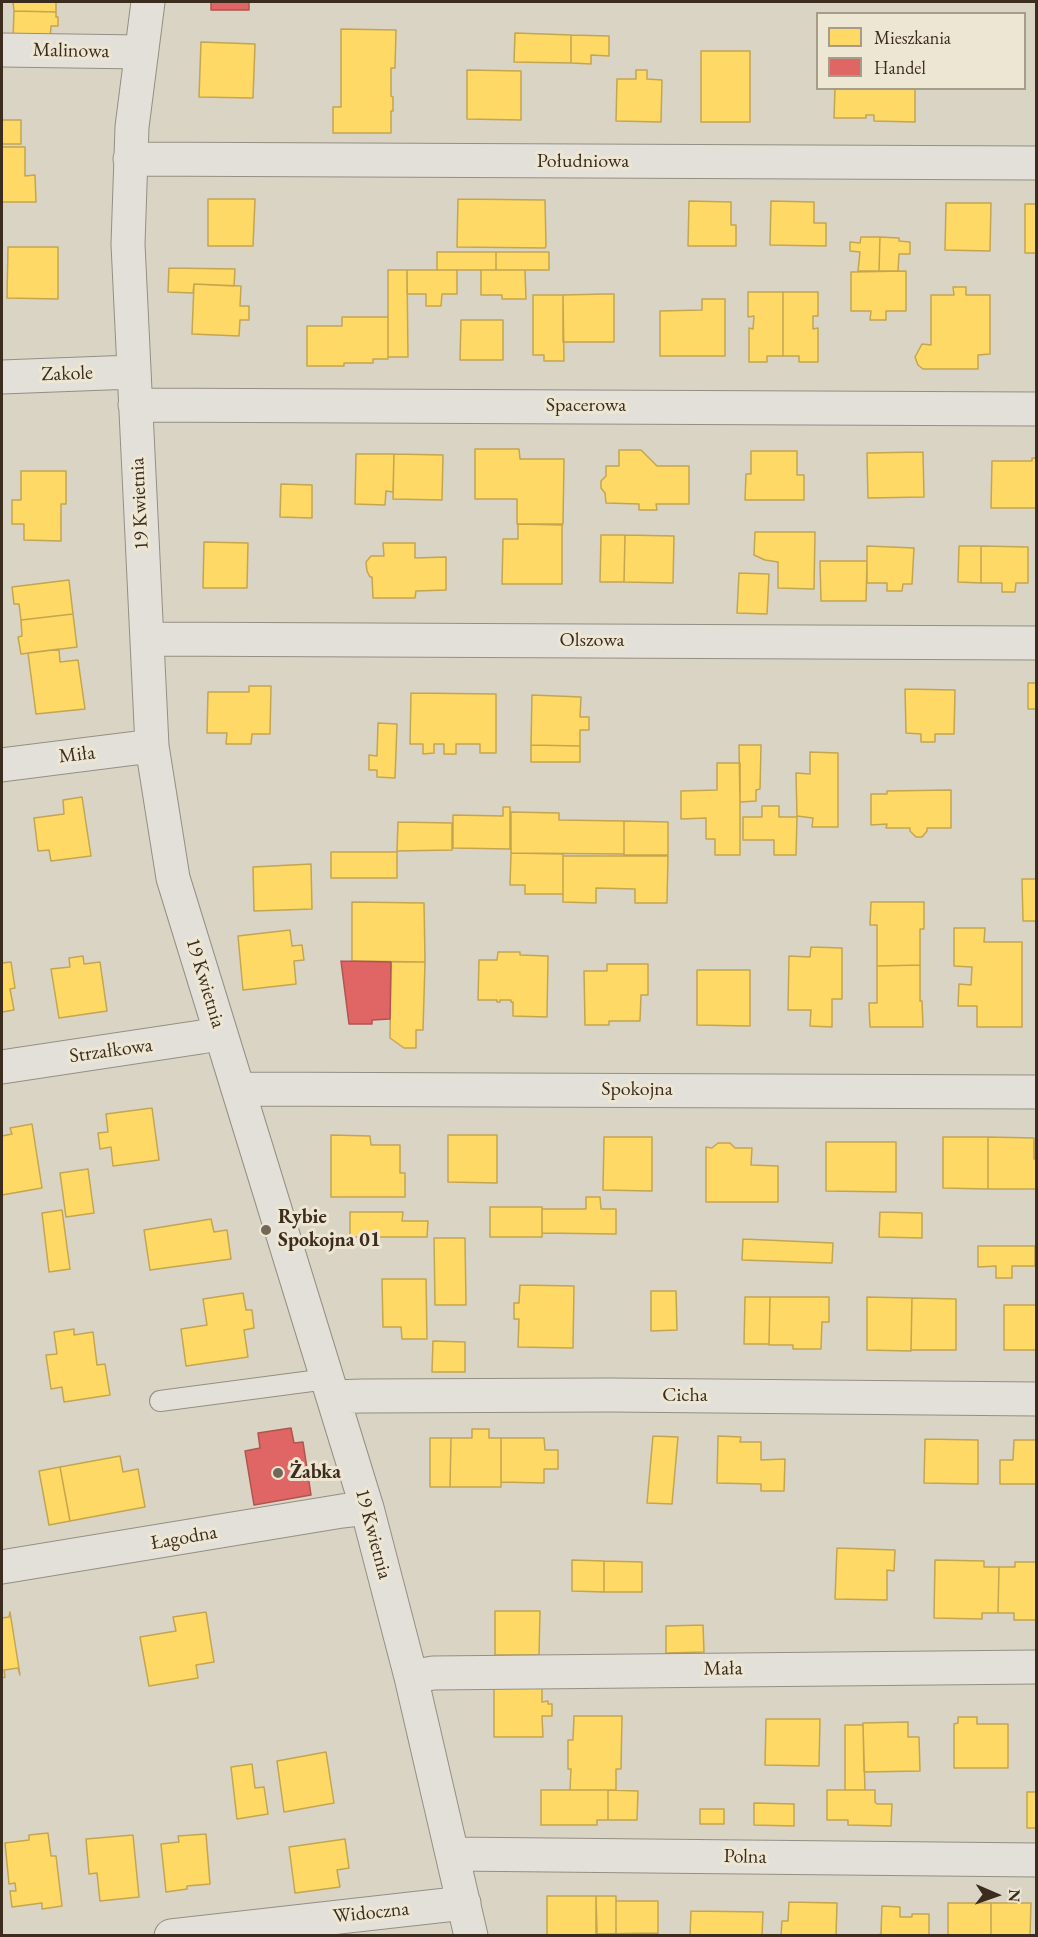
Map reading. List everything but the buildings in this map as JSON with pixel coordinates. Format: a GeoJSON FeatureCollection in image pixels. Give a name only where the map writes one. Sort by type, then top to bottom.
{"type":"FeatureCollection","features":[{"type":"Feature","properties":{"kind":"street","name":"19 Kwietnia"},"geometry":{"type":"LineString","coordinates":[[148,2],[130,159],[128,244],[152,746],[173,878],[367,1508],[411,1677],[471,1935]]}},
{"type":"Feature","properties":{"kind":"street","name":"Malinowa"},"geometry":{"type":"LineString","coordinates":[[2,51],[141,52]]}},
{"type":"Feature","properties":{"kind":"street","name":"Południowa"},"geometry":{"type":"LineString","coordinates":[[130,159],[1036,163]]}},
{"type":"Feature","properties":{"kind":"street","name":"Zakole"},"geometry":{"type":"LineString","coordinates":[[2,377],[133,372]]}},
{"type":"Feature","properties":{"kind":"street","name":"Spacerowa"},"geometry":{"type":"LineString","coordinates":[[135,405],[1036,409]]}},
{"type":"Feature","properties":{"kind":"street","name":"Olszowa"},"geometry":{"type":"LineString","coordinates":[[147,639],[1036,643]]}},
{"type":"Feature","properties":{"kind":"street","name":"Miła"},"geometry":{"type":"LineString","coordinates":[[2,765],[152,746]]}},
{"type":"Feature","properties":{"kind":"street","name":"Strzałkowa"},"geometry":{"type":"LineString","coordinates":[[2,1066],[220,1033]]}},
{"type":"Feature","properties":{"kind":"street","name":"Spokojna"},"geometry":{"type":"LineString","coordinates":[[238,1089],[1036,1092]]}},
{"type":"Feature","properties":{"kind":"street","name":"Cicha"},"geometry":{"type":"LineString","coordinates":[[330,1388],[362,1396],[610,1395],[1036,1399]]}},
{"type":"Feature","properties":{"kind":"street","name":"Łagodna"},"geometry":{"type":"LineString","coordinates":[[2,1567],[367,1508]]}},
{"type":"Feature","properties":{"kind":"street","name":"Mała"},"geometry":{"type":"LineString","coordinates":[[411,1677],[433,1672],[1036,1666]]}},
{"type":"Feature","properties":{"kind":"street","name":"Polna"},"geometry":{"type":"LineString","coordinates":[[453,1854],[1036,1860]]}},
{"type":"Feature","properties":{"kind":"street","name":"Widoczna"},"geometry":{"type":"LineString","coordinates":[[171,1935],[464,1903]]}},
{"type":"Feature","properties":{"kind":"lane"},"geometry":{"type":"LineString","coordinates":[[160,1401],[330,1388]]}},
{"type":"Feature","properties":{"kind":"place","name":"Rybie Spokojna 01"},"geometry":{"type":"Point","coordinates":[266,1230]}},
{"type":"Feature","properties":{"kind":"place","name":"Żabka"},"geometry":{"type":"Point","coordinates":[278,1473]}}]}
